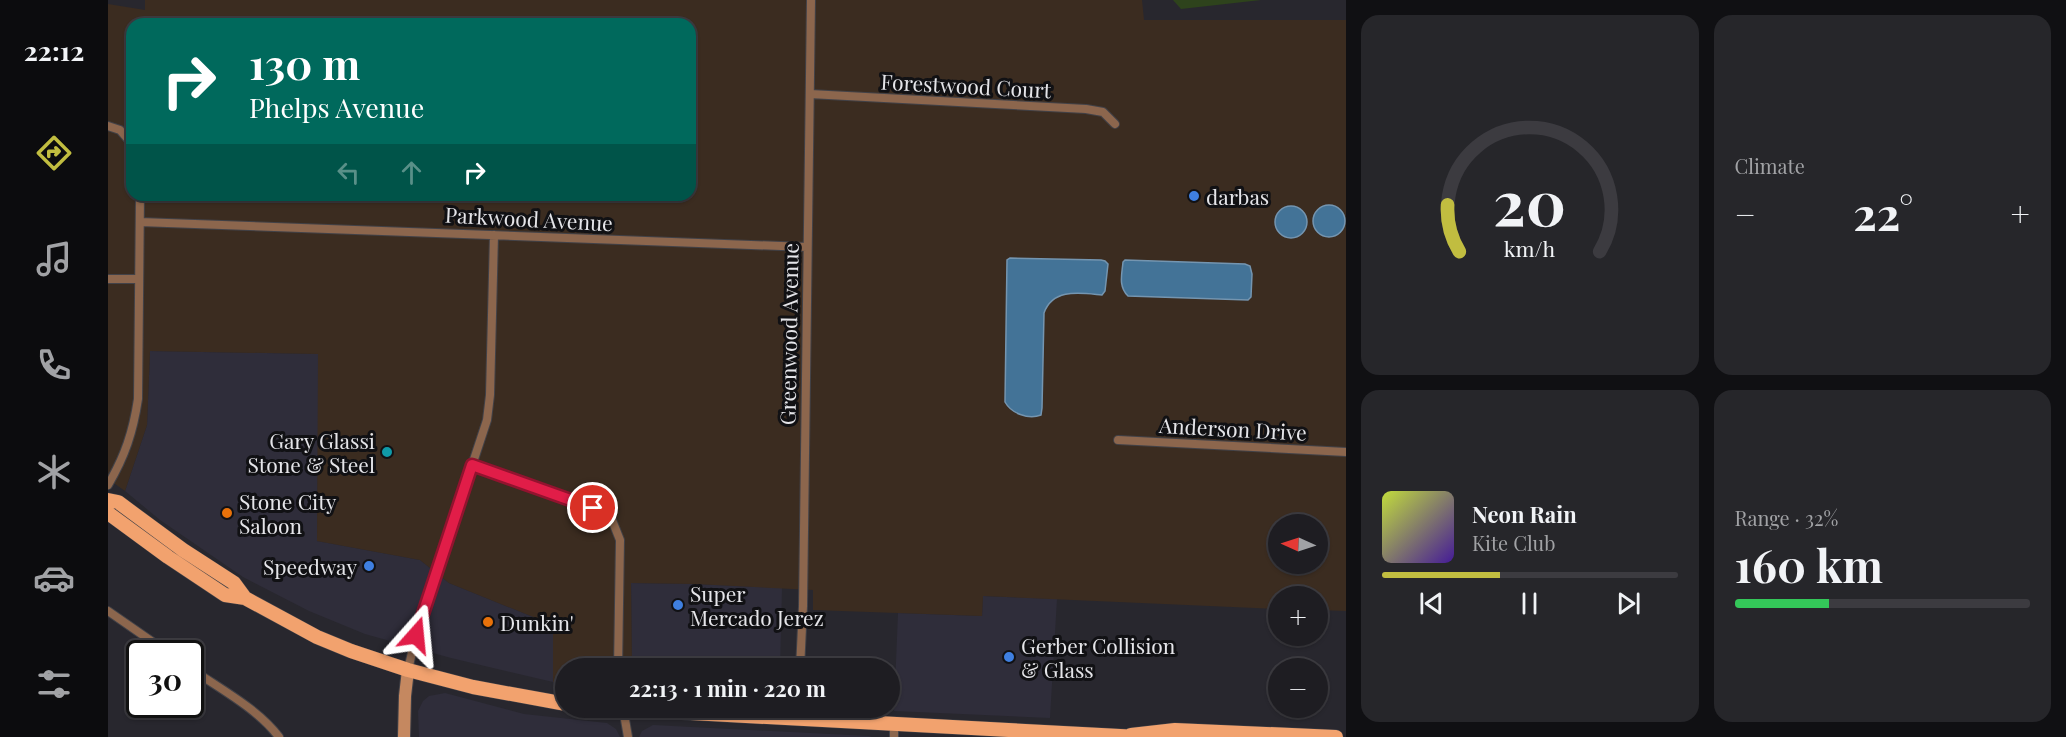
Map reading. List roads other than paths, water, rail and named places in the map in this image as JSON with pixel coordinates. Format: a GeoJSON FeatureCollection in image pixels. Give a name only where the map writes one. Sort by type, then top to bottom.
{"type":"FeatureCollection","features":[{"type":"Feature","properties":{"kind":"main road"},"geometry":{"type":"LineString","coordinates":[[108,500],[118,502],[234,583],[245,598]]}},
{"type":"Feature","properties":{"kind":"main road"},"geometry":{"type":"LineString","coordinates":[[108,513],[225,595],[245,598],[317,637],[408,670],[473,687],[555,702]]}},
{"type":"Feature","properties":{"kind":"main road"},"geometry":{"type":"LineString","coordinates":[[404,737],[408,670]]}},
{"type":"Feature","properties":{"kind":"main road"},"geometry":{"type":"LineString","coordinates":[[825,718],[894,731],[1135,736],[1175,730],[1336,737]]}},
{"type":"Feature","properties":{"kind":"street","name":"Greenwood Avenue"},"geometry":{"type":"LineString","coordinates":[[800,658],[811,0]]}},
{"type":"Feature","properties":{"kind":"street","name":"Forestwood Court"},"geometry":{"type":"LineString","coordinates":[[810,94],[1086,110],[1102,112],[1115,124]]}},
{"type":"Feature","properties":{"kind":"street"},"geometry":{"type":"LineString","coordinates":[[108,126],[120,130],[126,137]]}},
{"type":"Feature","properties":{"kind":"street"},"geometry":{"type":"LineString","coordinates":[[108,485],[122,460],[134,428],[138,399],[140,201]]}},
{"type":"Feature","properties":{"kind":"street","name":"Parkwood Avenue"},"geometry":{"type":"LineString","coordinates":[[140,222],[807,246]]}},
{"type":"Feature","properties":{"kind":"street"},"geometry":{"type":"LineString","coordinates":[[408,670],[416,635],[487,420],[490,395],[494,235]]}},
{"type":"Feature","properties":{"kind":"street"},"geometry":{"type":"LineString","coordinates":[[108,279],[139,279]]}},
{"type":"Feature","properties":{"kind":"street","name":"Anderson Drive"},"geometry":{"type":"LineString","coordinates":[[1118,440],[1346,452]]}},
{"type":"Feature","properties":{"kind":"street"},"geometry":{"type":"LineString","coordinates":[[472,465],[593,508],[605,513],[612,520],[620,540],[618,658]]}},
{"type":"Feature","properties":{"kind":"street"},"geometry":{"type":"LineString","coordinates":[[108,611],[150,640]]}},
{"type":"Feature","properties":{"kind":"street"},"geometry":{"type":"LineString","coordinates":[[204,678],[254,712],[272,727],[279,737]]}},
{"type":"Feature","properties":{"kind":"street"},"geometry":{"type":"LineString","coordinates":[[625,718],[628,737]]}},
{"type":"Feature","properties":{"kind":"water"},"geometry":{"type":"Polygon","coordinates":[[[1329,205],[1340,210],[1345,221],[1340,232],[1329,237],[1318,232],[1313,221],[1318,210],[1329,205]]]}},
{"type":"Feature","properties":{"kind":"water"},"geometry":{"type":"Polygon","coordinates":[[[1291,206],[1302,211],[1307,222],[1302,233],[1291,238],[1280,233],[1275,222],[1280,211],[1291,206]]]}},
{"type":"Feature","properties":{"kind":"water"},"geometry":{"type":"Polygon","coordinates":[[[1010,258],[1101,260],[1108,264],[1105,291],[1102,295],[1068,294],[1054,299],[1048,305],[1044,313],[1041,415],[1031,417],[1020,415],[1005,402],[1007,260],[1010,258]]]}},
{"type":"Feature","properties":{"kind":"water"},"geometry":{"type":"Polygon","coordinates":[[[1125,260],[1245,264],[1250,266],[1252,274],[1251,297],[1248,300],[1128,296],[1121,280],[1125,260]]]}},
{"type":"Feature","properties":{"kind":"place","name":"darbas"},"geometry":{"type":"Point","coordinates":[1194,196]}},
{"type":"Feature","properties":{"kind":"place","name":"Gary Glassi Stone & Steel"},"geometry":{"type":"Point","coordinates":[387,452]}},
{"type":"Feature","properties":{"kind":"place","name":"Stone City Saloon"},"geometry":{"type":"Point","coordinates":[227,513]}},
{"type":"Feature","properties":{"kind":"place","name":"Speedway"},"geometry":{"type":"Point","coordinates":[369,566]}},
{"type":"Feature","properties":{"kind":"place","name":"Super Mercado Jerez"},"geometry":{"type":"Point","coordinates":[678,605]}},
{"type":"Feature","properties":{"kind":"place","name":"Dunkin'"},"geometry":{"type":"Point","coordinates":[488,622]}},
{"type":"Feature","properties":{"kind":"place","name":"Gerber Collision & Glass"},"geometry":{"type":"Point","coordinates":[1009,657]}}]}
